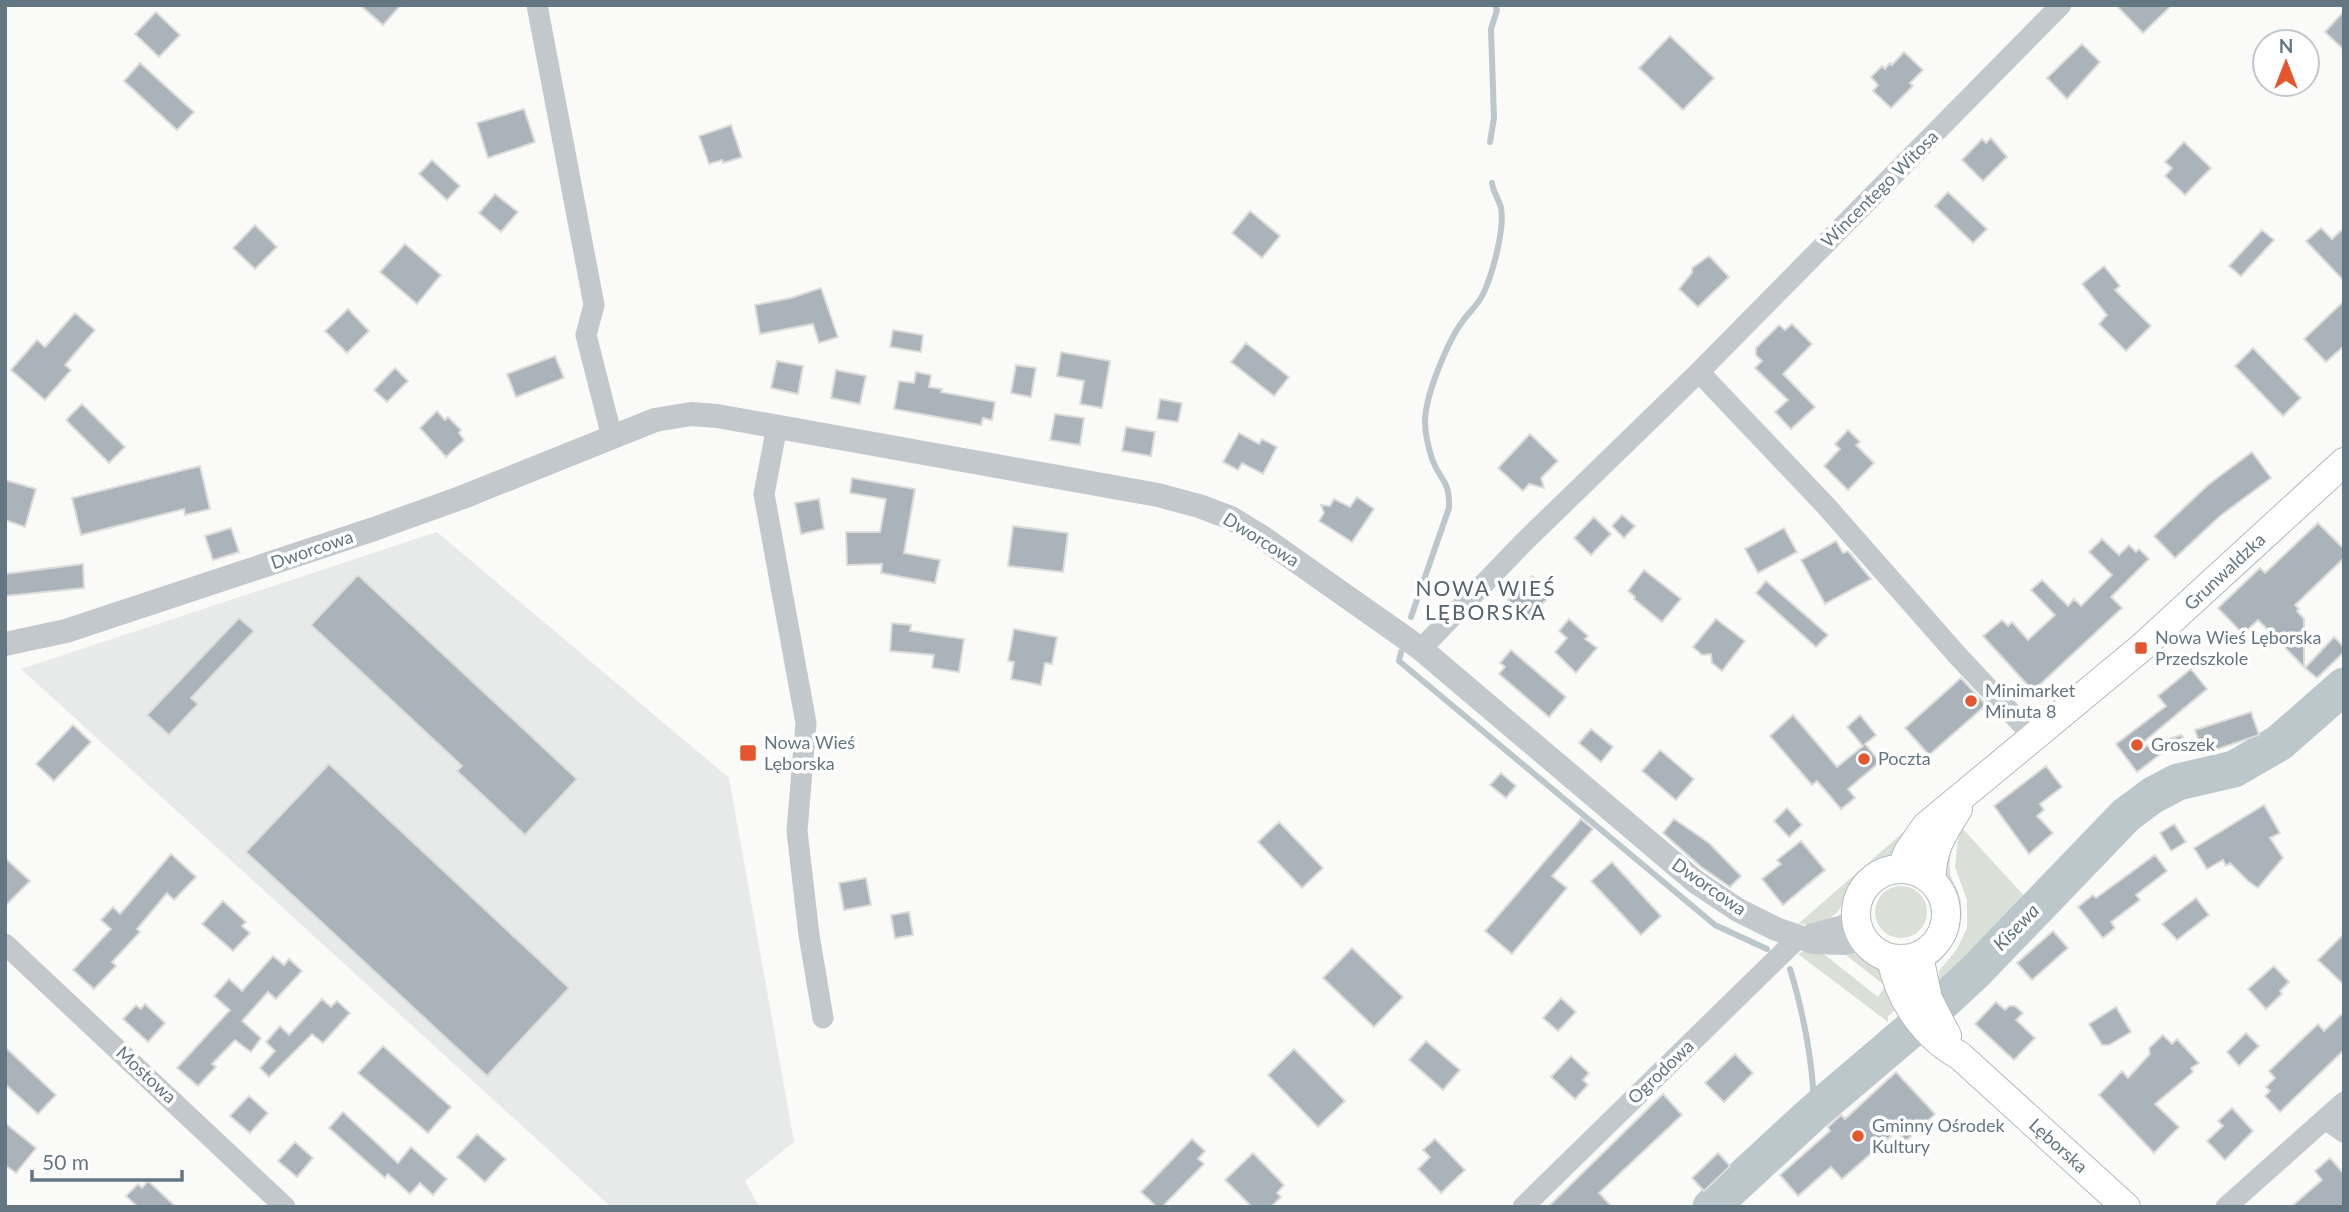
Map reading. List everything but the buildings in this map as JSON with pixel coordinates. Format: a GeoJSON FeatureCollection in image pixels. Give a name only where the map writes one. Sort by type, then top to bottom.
{"type":"FeatureCollection","features":[{"type":"Feature","properties":{"kind":"main road","name":"Grunwaldzka"},"geometry":{"type":"LineString","coordinates":[[1901,869],[1908,852],[1926,826],[2141,648],[2344,462]]}},
{"type":"Feature","properties":{"kind":"main road","name":"Grunwaldzka"},"geometry":{"type":"LineString","coordinates":[[1932,881],[1934,853],[1945,830],[1974,786]]}},
{"type":"Feature","properties":{"kind":"main road"},"geometry":{"type":"LineString","coordinates":[[1901,869],[1924,875],[1932,881],[1942,896],[1946,910],[1940,937],[1931,948],[1919,956],[1891,958],[1878,953],[1860,929],[1856,904],[1862,891],[1871,880],[1883,872],[1901,869]]}},
{"type":"Feature","properties":{"kind":"main road","name":"Lęborska"},"geometry":{"type":"LineString","coordinates":[[1919,956],[1921,1006],[1947,1049],[1960,1056],[2126,1207]]}},
{"type":"Feature","properties":{"kind":"main road","name":"Lęborska"},"geometry":{"type":"LineString","coordinates":[[1891,958],[1902,997],[1921,1006]]}},
{"type":"Feature","properties":{"kind":"street"},"geometry":{"type":"LineString","coordinates":[[537,5],[594,305],[586,335],[612,437]]}},
{"type":"Feature","properties":{"kind":"street","name":"Wincentego Witosa"},"geometry":{"type":"LineString","coordinates":[[1421,649],[1524,542],[1699,372],[2062,5]]}},
{"type":"Feature","properties":{"kind":"street"},"geometry":{"type":"LineString","coordinates":[[1699,372],[1827,507],[1958,656],[2034,737]]}},
{"type":"Feature","properties":{"kind":"street","name":"Dworcowa"},"geometry":{"type":"LineString","coordinates":[[5,644],[66,631],[176,596],[463,497],[655,419],[682,415],[717,416],[1158,495],[1231,518],[1421,649],[1696,882],[1751,918],[1799,937]]}},
{"type":"Feature","properties":{"kind":"street"},"geometry":{"type":"LineString","coordinates":[[777,426],[764,494],[806,723],[797,831],[809,935],[823,1018]]}},
{"type":"Feature","properties":{"kind":"street"},"geometry":{"type":"LineString","coordinates":[[1799,937],[1860,929]]}},
{"type":"Feature","properties":{"kind":"street","name":"Ogrodowa"},"geometry":{"type":"LineString","coordinates":[[1523,1207],[1799,937]]}},
{"type":"Feature","properties":{"kind":"street","name":"Mostowa"},"geometry":{"type":"LineString","coordinates":[[5,944],[285,1207]]}},
{"type":"Feature","properties":{"kind":"street"},"geometry":{"type":"LineString","coordinates":[[2226,1207],[2344,1102]]}},
{"type":"Feature","properties":{"kind":"street"},"geometry":{"type":"LineString","coordinates":[[2325,1119],[2344,1132]]}},
{"type":"Feature","properties":{"kind":"shaded area"},"geometry":{"type":"Polygon","coordinates":[[[437,532],[729,778],[794,1142],[745,1181],[759,1207],[611,1207],[21,669],[437,532]]]}},
{"type":"Feature","properties":{"kind":"shaded area"},"geometry":{"type":"Polygon","coordinates":[[[1937,803],[1899,851],[1870,868],[1858,880],[1834,916],[1814,924],[1798,924],[1937,803]]]}},
{"type":"Feature","properties":{"kind":"shaded area"},"geometry":{"type":"Polygon","coordinates":[[[1962,828],[2027,899],[1939,983],[1939,971],[1957,949],[1967,928],[1967,900],[1955,867],[1962,828]]]}},
{"type":"Feature","properties":{"kind":"shaded area"},"geometry":{"type":"Polygon","coordinates":[[[1953,839],[1950,873],[1961,904],[1961,923],[1949,950],[1936,964],[1950,937],[1955,919],[1945,877],[1953,839]]]}},
{"type":"Feature","properties":{"kind":"shaded area"},"geometry":{"type":"Polygon","coordinates":[[[1901,886],[1920,893],[1927,912],[1920,931],[1901,938],[1882,931],[1875,912],[1882,893],[1901,886]]]}},
{"type":"Feature","properties":{"kind":"shaded area"},"geometry":{"type":"Polygon","coordinates":[[[1806,950],[1820,951],[1878,997],[1885,986],[1841,951],[1854,953],[1873,962],[1899,1007],[1888,1016],[1888,1022],[1798,954],[1806,950]]]}},
{"type":"Feature","properties":{"kind":"waterway"},"geometry":{"type":"LineString","coordinates":[[1490,142],[1494,118],[1491,29],[1497,10],[1495,5]]}},
{"type":"Feature","properties":{"kind":"waterway"},"geometry":{"type":"LineString","coordinates":[[1411,617],[1449,508],[1446,486],[1428,446],[1426,411],[1444,356],[1456,331],[1482,296],[1493,265],[1502,217],[1492,183]]}},
{"type":"Feature","properties":{"kind":"waterway"},"geometry":{"type":"LineString","coordinates":[[1401,652],[1399,661],[1715,925],[1767,949]]}},
{"type":"Feature","properties":{"kind":"waterway","name":"Kisewa"},"geometry":{"type":"LineString","coordinates":[[1711,1207],[1813,1113],[1975,972],[2126,815],[2153,795],[2178,782],[2234,769],[2279,743],[2344,686]]}},
{"type":"Feature","properties":{"kind":"waterway"},"geometry":{"type":"LineString","coordinates":[[1790,969],[1807,1041],[1813,1113]]}},
{"type":"Feature","properties":{"kind":"place","name":"Nowa Wieś Lęborska Przedszkole"},"geometry":{"type":"Point","coordinates":[2141,648]}},
{"type":"Feature","properties":{"kind":"place","name":"Minimarket Minuta 8"},"geometry":{"type":"Point","coordinates":[1971,701]}},
{"type":"Feature","properties":{"kind":"place","name":"Groszek"},"geometry":{"type":"Point","coordinates":[2137,745]}},
{"type":"Feature","properties":{"kind":"place","name":"Nowa Wieś Lęborska"},"geometry":{"type":"Point","coordinates":[748,753]}},
{"type":"Feature","properties":{"kind":"place","name":"Poczta"},"geometry":{"type":"Point","coordinates":[1864,759]}},
{"type":"Feature","properties":{"kind":"place","name":"Gminny Ośrodek Kultury"},"geometry":{"type":"Point","coordinates":[1858,1136]}},
{"type":"Feature","properties":{"kind":"district","name":"NOWA WIEŚ LĘBORSKA"},"geometry":{"type":"Point","coordinates":[1486,601]}}]}
